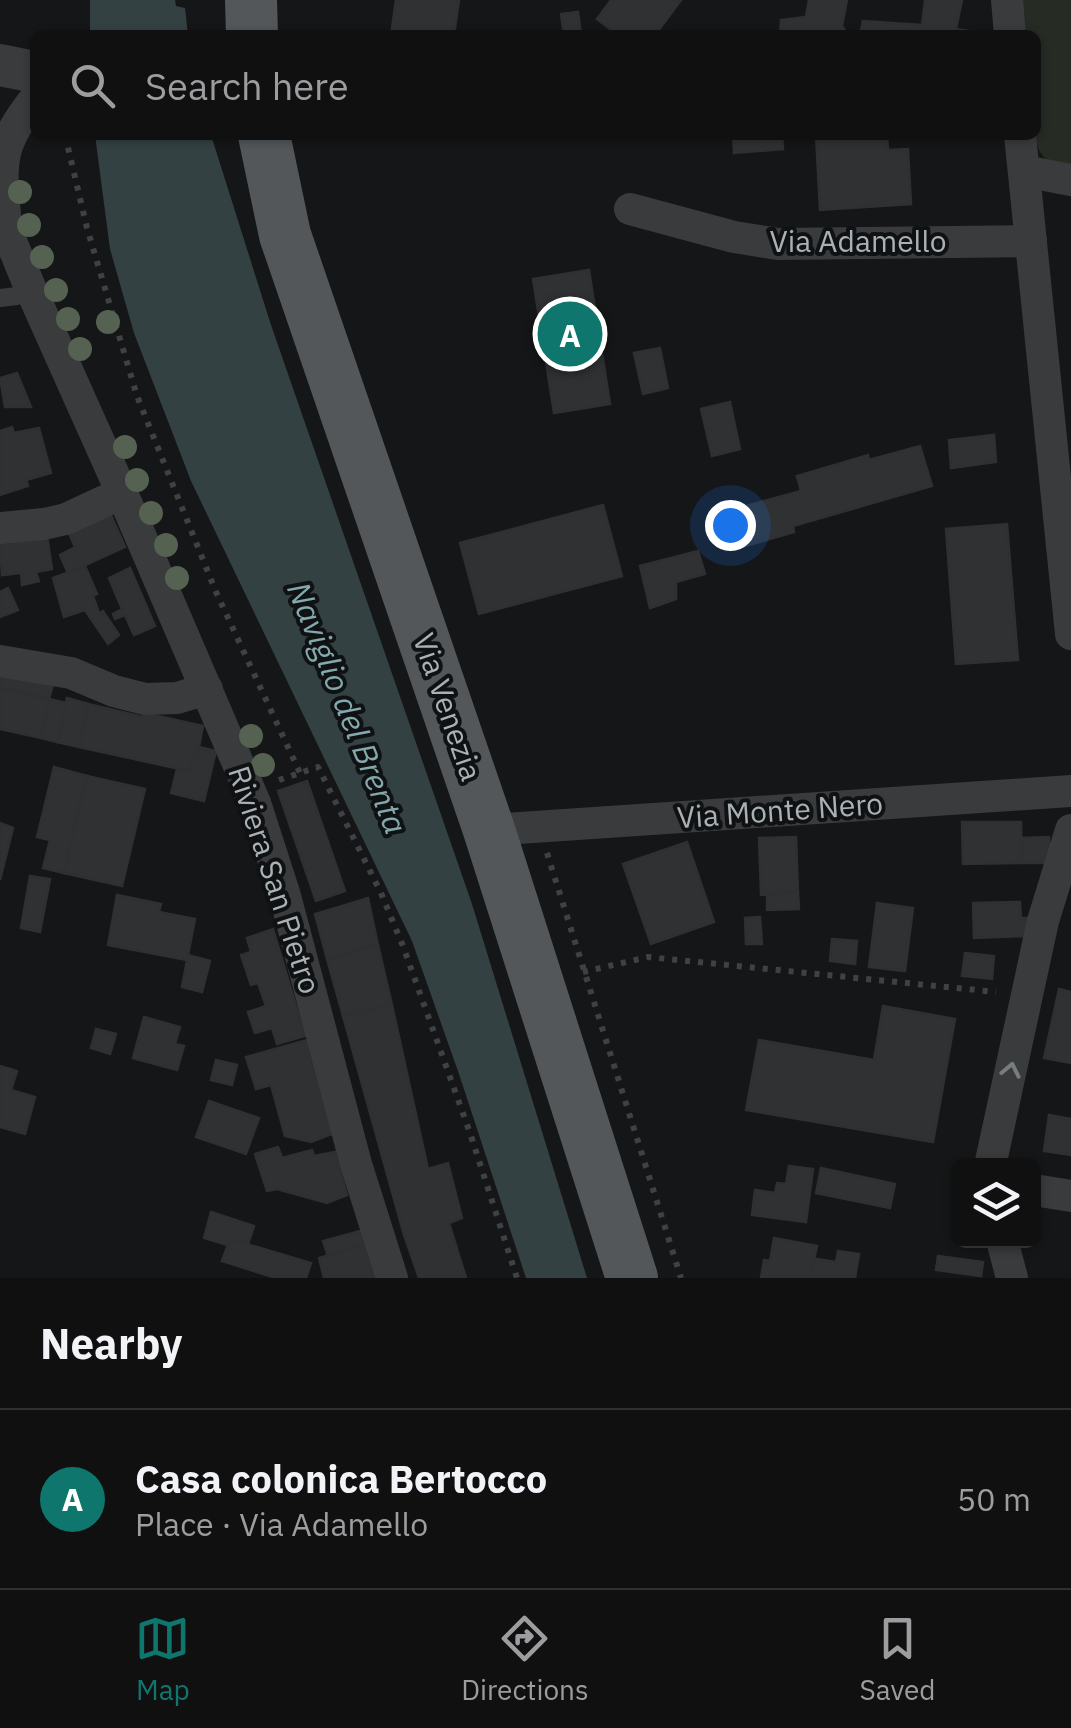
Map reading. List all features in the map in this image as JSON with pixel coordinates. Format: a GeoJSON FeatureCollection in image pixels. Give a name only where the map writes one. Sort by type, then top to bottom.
{"type":"FeatureCollection","features":[{"type":"Feature","properties":{"kind":"main road"},"geometry":{"type":"LineString","coordinates":[[251,0],[252,30]]}},
{"type":"Feature","properties":{"kind":"main road","name":"Via Venezia"},"geometry":{"type":"LineString","coordinates":[[265,140],[286,235],[489,830],[632,1278]]}},
{"type":"Feature","properties":{"kind":"street"},"geometry":{"type":"LineString","coordinates":[[1007,0],[1010,30]]}},
{"type":"Feature","properties":{"kind":"street"},"geometry":{"type":"LineString","coordinates":[[0,65],[30,71]]}},
{"type":"Feature","properties":{"kind":"street"},"geometry":{"type":"LineString","coordinates":[[3,225],[2,175],[8,137],[30,105]]}},
{"type":"Feature","properties":{"kind":"street"},"geometry":{"type":"LineString","coordinates":[[1021,140],[1062,453],[1071,634]]}},
{"type":"Feature","properties":{"kind":"street"},"geometry":{"type":"LineString","coordinates":[[1024,172],[1071,180]]}},
{"type":"Feature","properties":{"kind":"street"},"geometry":{"type":"LineString","coordinates":[[0,195],[3,225]]}},
{"type":"Feature","properties":{"kind":"street","name":"Via Adamello"},"geometry":{"type":"LineString","coordinates":[[630,209],[756,242],[778,244],[1031,241]]}},
{"type":"Feature","properties":{"kind":"street","name":"Riviera San Pietro"},"geometry":{"type":"LineString","coordinates":[[3,225],[16,294],[122,493],[250,790],[285,896],[356,1164],[392,1278]]}},
{"type":"Feature","properties":{"kind":"street"},"geometry":{"type":"LineString","coordinates":[[0,528],[66,519],[122,493]]}},
{"type":"Feature","properties":{"kind":"street"},"geometry":{"type":"LineString","coordinates":[[0,661],[70,674],[145,699],[177,698],[207,689]]}},
{"type":"Feature","properties":{"kind":"street","name":"Via Monte Nero"},"geometry":{"type":"LineString","coordinates":[[489,830],[1071,791]]}},
{"type":"Feature","properties":{"kind":"street"},"geometry":{"type":"LineString","coordinates":[[992,1158],[1043,921],[1071,830]]}},
{"type":"Feature","properties":{"kind":"street"},"geometry":{"type":"LineString","coordinates":[[1041,1191],[1071,1196]]}},
{"type":"Feature","properties":{"kind":"street"},"geometry":{"type":"LineString","coordinates":[[1004,1248],[1012,1278]]}},
{"type":"Feature","properties":{"kind":"path"},"geometry":{"type":"LineString","coordinates":[[66,140],[86,228],[137,396],[216,592],[300,773]]}},
{"type":"Feature","properties":{"kind":"path"},"geometry":{"type":"LineString","coordinates":[[250,790],[318,766],[380,893],[427,1009],[517,1278]]}},
{"type":"Feature","properties":{"kind":"path"},"geometry":{"type":"LineString","coordinates":[[583,972],[648,956],[1027,995]]}},
{"type":"Feature","properties":{"kind":"shaded area"},"geometry":{"type":"Polygon","coordinates":[[[1021,0],[1071,0],[1071,169],[1046,159],[1039,150],[1041,30],[1024,30],[1021,0]]]}},
{"type":"Feature","properties":{"kind":"water"},"geometry":{"type":"Polygon","coordinates":[[[90,0],[175,0],[176,6],[185,8],[187,30],[90,30],[90,0]]]}},
{"type":"Feature","properties":{"kind":"water","name":"Naviglio del Brenta"},"geometry":{"type":"Polygon","coordinates":[[[96,140],[213,140],[271,325],[472,904],[587,1278],[526,1278],[412,941],[191,481],[134,333],[110,249],[96,140]]]}},
{"type":"Feature","properties":{"kind":"building"},"geometry":{"type":"Polygon","coordinates":[[[396,0],[459,0],[455,30],[392,30],[396,0]]]}},
{"type":"Feature","properties":{"kind":"building"},"geometry":{"type":"Polygon","coordinates":[[[611,0],[681,0],[659,30],[611,30],[597,19],[611,0]]]}},
{"type":"Feature","properties":{"kind":"building"},"geometry":{"type":"Polygon","coordinates":[[[809,0],[847,0],[845,30],[780,30],[781,20],[806,17],[809,0]]]}},
{"type":"Feature","properties":{"kind":"building"},"geometry":{"type":"Polygon","coordinates":[[[925,0],[962,0],[956,29],[962,30],[861,30],[863,21],[922,25],[925,0]]]}},
{"type":"Feature","properties":{"kind":"building"},"geometry":{"type":"Polygon","coordinates":[[[578,12],[580,30],[563,30],[561,14],[578,12]]]}},
{"type":"Feature","properties":{"kind":"building"},"geometry":{"type":"Polygon","coordinates":[[[733,140],[782,140],[783,149],[734,153],[733,140]]]}},
{"type":"Feature","properties":{"kind":"building"},"geometry":{"type":"Polygon","coordinates":[[[816,140],[887,140],[888,150],[908,149],[911,204],[820,210],[816,140]]]}},
{"type":"Feature","properties":{"kind":"building"},"geometry":{"type":"Polygon","coordinates":[[[589,270],[610,404],[554,413],[533,279],[589,270]]]}},
{"type":"Feature","properties":{"kind":"building"},"geometry":{"type":"Polygon","coordinates":[[[660,348],[668,388],[643,394],[634,353],[660,348]]]}},
{"type":"Feature","properties":{"kind":"building"},"geometry":{"type":"Polygon","coordinates":[[[17,373],[31,407],[5,407],[0,378],[17,373]]]}},
{"type":"Feature","properties":{"kind":"building"},"geometry":{"type":"Polygon","coordinates":[[[730,402],[740,449],[712,456],[701,409],[730,402]]]}},
{"type":"Feature","properties":{"kind":"building"},"geometry":{"type":"Polygon","coordinates":[[[12,427],[14,433],[39,428],[51,473],[26,480],[28,486],[0,495],[0,431],[12,427]]]}},
{"type":"Feature","properties":{"kind":"building"},"geometry":{"type":"Polygon","coordinates":[[[994,435],[996,462],[951,468],[949,440],[994,435]]]}},
{"type":"Feature","properties":{"kind":"building"},"geometry":{"type":"Polygon","coordinates":[[[920,446],[932,486],[793,526],[794,532],[742,547],[740,539],[720,545],[712,515],[801,491],[797,476],[868,455],[869,460],[920,446]]]}},
{"type":"Feature","properties":{"kind":"building"},"geometry":{"type":"Polygon","coordinates":[[[603,505],[622,576],[479,614],[460,543],[603,505]]]}},
{"type":"Feature","properties":{"kind":"building"},"geometry":{"type":"Polygon","coordinates":[[[110,513],[125,547],[68,573],[60,555],[75,547],[68,531],[110,513]]]}},
{"type":"Feature","properties":{"kind":"building"},"geometry":{"type":"Polygon","coordinates":[[[1007,524],[1018,660],[956,664],[946,529],[1007,524]]]}},
{"type":"Feature","properties":{"kind":"building"},"geometry":{"type":"Polygon","coordinates":[[[47,536],[52,569],[36,572],[39,581],[22,585],[21,573],[2,575],[0,544],[47,536]]]}},
{"type":"Feature","properties":{"kind":"building"},"geometry":{"type":"Polygon","coordinates":[[[698,551],[705,574],[676,582],[676,599],[650,608],[640,566],[698,551]]]}},
{"type":"Feature","properties":{"kind":"building"},"geometry":{"type":"Polygon","coordinates":[[[85,566],[97,594],[93,596],[99,613],[103,611],[119,635],[108,644],[85,610],[64,617],[53,578],[85,566]]]}},
{"type":"Feature","properties":{"kind":"building"},"geometry":{"type":"Polygon","coordinates":[[[130,568],[155,626],[134,635],[125,615],[115,619],[113,614],[122,609],[109,578],[130,568]]]}},
{"type":"Feature","properties":{"kind":"building"},"geometry":{"type":"Polygon","coordinates":[[[8,588],[18,610],[0,617],[0,592],[8,588]]]}},
{"type":"Feature","properties":{"kind":"building"},"geometry":{"type":"Polygon","coordinates":[[[0,664],[55,677],[49,699],[0,688],[0,664]]]}},
{"type":"Feature","properties":{"kind":"building"},"geometry":{"type":"Polygon","coordinates":[[[0,688],[49,699],[41,738],[0,729],[0,688]]]}},
{"type":"Feature","properties":{"kind":"building"},"geometry":{"type":"Polygon","coordinates":[[[67,698],[88,704],[79,747],[57,742],[67,698]]]}},
{"type":"Feature","properties":{"kind":"building"},"geometry":{"type":"Polygon","coordinates":[[[49,699],[66,703],[57,742],[41,738],[49,699]]]}},
{"type":"Feature","properties":{"kind":"building"},"geometry":{"type":"Polygon","coordinates":[[[88,704],[203,726],[189,771],[79,747],[88,704]]]}},
{"type":"Feature","properties":{"kind":"building"},"geometry":{"type":"Polygon","coordinates":[[[199,747],[216,751],[204,801],[171,793],[177,769],[189,771],[199,747]]]}},
{"type":"Feature","properties":{"kind":"building"},"geometry":{"type":"Polygon","coordinates":[[[54,767],[87,776],[64,873],[43,868],[50,840],[37,837],[54,767]]]}},
{"type":"Feature","properties":{"kind":"building"},"geometry":{"type":"Polygon","coordinates":[[[87,776],[145,789],[122,886],[64,873],[87,776]]]}},
{"type":"Feature","properties":{"kind":"building"},"geometry":{"type":"Polygon","coordinates":[[[307,781],[345,891],[316,901],[278,791],[307,781]]]}},
{"type":"Feature","properties":{"kind":"building"},"geometry":{"type":"Polygon","coordinates":[[[962,822],[1021,822],[1022,863],[963,864],[962,822]]]}},
{"type":"Feature","properties":{"kind":"building"},"geometry":{"type":"Polygon","coordinates":[[[0,823],[13,828],[0,880],[0,823]]]}},
{"type":"Feature","properties":{"kind":"building"},"geometry":{"type":"Polygon","coordinates":[[[796,837],[798,892],[761,895],[759,838],[796,837]]]}},
{"type":"Feature","properties":{"kind":"building"},"geometry":{"type":"Polygon","coordinates":[[[1049,837],[1049,863],[1022,863],[1022,838],[1049,837]]]}},
{"type":"Feature","properties":{"kind":"building"},"geometry":{"type":"Polygon","coordinates":[[[687,842],[714,922],[651,944],[623,864],[687,842]]]}},
{"type":"Feature","properties":{"kind":"building"},"geometry":{"type":"Polygon","coordinates":[[[30,876],[50,879],[40,932],[21,928],[30,876]]]}},
{"type":"Feature","properties":{"kind":"building"},"geometry":{"type":"Polygon","coordinates":[[[798,892],[799,909],[767,910],[767,894],[798,892]]]}},
{"type":"Feature","properties":{"kind":"building"},"geometry":{"type":"Polygon","coordinates":[[[117,895],[161,904],[159,912],[195,919],[187,960],[108,945],[117,895]]]}},
{"type":"Feature","properties":{"kind":"building"},"geometry":{"type":"Polygon","coordinates":[[[368,898],[378,945],[327,959],[315,914],[368,898]]]}},
{"type":"Feature","properties":{"kind":"building"},"geometry":{"type":"Polygon","coordinates":[[[1020,902],[1021,918],[1027,918],[1027,936],[974,938],[973,903],[1020,902]]]}},
{"type":"Feature","properties":{"kind":"building"},"geometry":{"type":"Polygon","coordinates":[[[877,903],[913,908],[905,971],[869,967],[877,903]]]}},
{"type":"Feature","properties":{"kind":"building"},"geometry":{"type":"Polygon","coordinates":[[[760,917],[762,944],[746,944],[745,918],[760,917]]]}},
{"type":"Feature","properties":{"kind":"building"},"geometry":{"type":"Polygon","coordinates":[[[273,929],[305,1036],[277,1044],[272,1028],[255,1033],[248,1012],[266,1006],[258,983],[251,985],[241,955],[251,952],[247,938],[273,929]]]}},
{"type":"Feature","properties":{"kind":"building"},"geometry":{"type":"Polygon","coordinates":[[[832,939],[857,941],[855,964],[830,961],[832,939]]]}},
{"type":"Feature","properties":{"kind":"building"},"geometry":{"type":"Polygon","coordinates":[[[378,945],[392,1005],[343,1016],[327,959],[378,945]]]}},
{"type":"Feature","properties":{"kind":"building"},"geometry":{"type":"Polygon","coordinates":[[[965,953],[994,956],[992,979],[962,976],[965,953]]]}},
{"type":"Feature","properties":{"kind":"building"},"geometry":{"type":"Polygon","coordinates":[[[188,955],[210,961],[202,992],[182,987],[188,955]]]}},
{"type":"Feature","properties":{"kind":"building"},"geometry":{"type":"Polygon","coordinates":[[[1059,989],[1071,992],[1071,1063],[1044,1058],[1059,989]]]}},
{"type":"Feature","properties":{"kind":"building"},"geometry":{"type":"Polygon","coordinates":[[[392,1005],[428,1169],[448,1163],[462,1218],[449,1223],[466,1278],[419,1278],[343,1016],[392,1005]]]}},
{"type":"Feature","properties":{"kind":"building"},"geometry":{"type":"Polygon","coordinates":[[[883,1006],[955,1019],[933,1142],[746,1110],[759,1040],[874,1060],[883,1006]]]}},
{"type":"Feature","properties":{"kind":"building"},"geometry":{"type":"Polygon","coordinates":[[[144,1017],[180,1027],[175,1044],[184,1046],[177,1070],[133,1058],[144,1017]]]}},
{"type":"Feature","properties":{"kind":"building"},"geometry":{"type":"Polygon","coordinates":[[[96,1029],[116,1034],[110,1054],[91,1048],[96,1029]]]}},
{"type":"Feature","properties":{"kind":"building"},"geometry":{"type":"Polygon","coordinates":[[[307,1040],[332,1134],[311,1142],[285,1136],[271,1085],[256,1089],[246,1057],[307,1040]]]}},
{"type":"Feature","properties":{"kind":"building"},"geometry":{"type":"Polygon","coordinates":[[[216,1060],[237,1065],[232,1085],[211,1080],[216,1060]]]}},
{"type":"Feature","properties":{"kind":"building"},"geometry":{"type":"Polygon","coordinates":[[[0,1066],[17,1071],[11,1090],[35,1097],[25,1134],[0,1127],[0,1066]]]}},
{"type":"Feature","properties":{"kind":"building"},"geometry":{"type":"Polygon","coordinates":[[[209,1101],[259,1118],[246,1154],[196,1137],[209,1101]]]}},
{"type":"Feature","properties":{"kind":"building"},"geometry":{"type":"Polygon","coordinates":[[[1049,1115],[1071,1119],[1071,1155],[1044,1151],[1049,1115]]]}},
{"type":"Feature","properties":{"kind":"building"},"geometry":{"type":"Polygon","coordinates":[[[278,1147],[282,1158],[312,1150],[314,1156],[335,1152],[347,1195],[327,1203],[277,1189],[267,1191],[255,1154],[278,1147]]]}},
{"type":"Feature","properties":{"kind":"building"},"geometry":{"type":"Polygon","coordinates":[[[789,1166],[813,1169],[806,1222],[752,1215],[755,1190],[775,1193],[777,1183],[786,1184],[789,1166]]]}},
{"type":"Feature","properties":{"kind":"building"},"geometry":{"type":"Polygon","coordinates":[[[821,1168],[895,1184],[890,1208],[816,1193],[821,1168]]]}},
{"type":"Feature","properties":{"kind":"building"},"geometry":{"type":"Polygon","coordinates":[[[211,1212],[254,1226],[248,1244],[230,1239],[227,1245],[204,1238],[211,1212]]]}},
{"type":"Feature","properties":{"kind":"building"},"geometry":{"type":"Polygon","coordinates":[[[360,1231],[364,1244],[328,1256],[323,1241],[360,1231]]]}},
{"type":"Feature","properties":{"kind":"building"},"geometry":{"type":"Polygon","coordinates":[[[774,1238],[817,1246],[810,1278],[761,1278],[764,1260],[770,1261],[774,1238]]]}},
{"type":"Feature","properties":{"kind":"building"},"geometry":{"type":"Polygon","coordinates":[[[230,1239],[311,1263],[306,1278],[276,1278],[222,1261],[230,1239]]]}},
{"type":"Feature","properties":{"kind":"building"},"geometry":{"type":"Polygon","coordinates":[[[364,1244],[374,1278],[324,1278],[319,1258],[364,1244]]]}},
{"type":"Feature","properties":{"kind":"building"},"geometry":{"type":"Polygon","coordinates":[[[838,1251],[859,1254],[855,1278],[810,1278],[816,1259],[836,1262],[838,1251]]]}},
{"type":"Feature","properties":{"kind":"building"},"geometry":{"type":"Polygon","coordinates":[[[938,1256],[983,1262],[981,1276],[936,1270],[938,1256]]]}},
{"type":"Feature","properties":{"kind":"place","name":"Casa colonica Bertocco"},"geometry":{"type":"Point","coordinates":[570,334]}}]}
